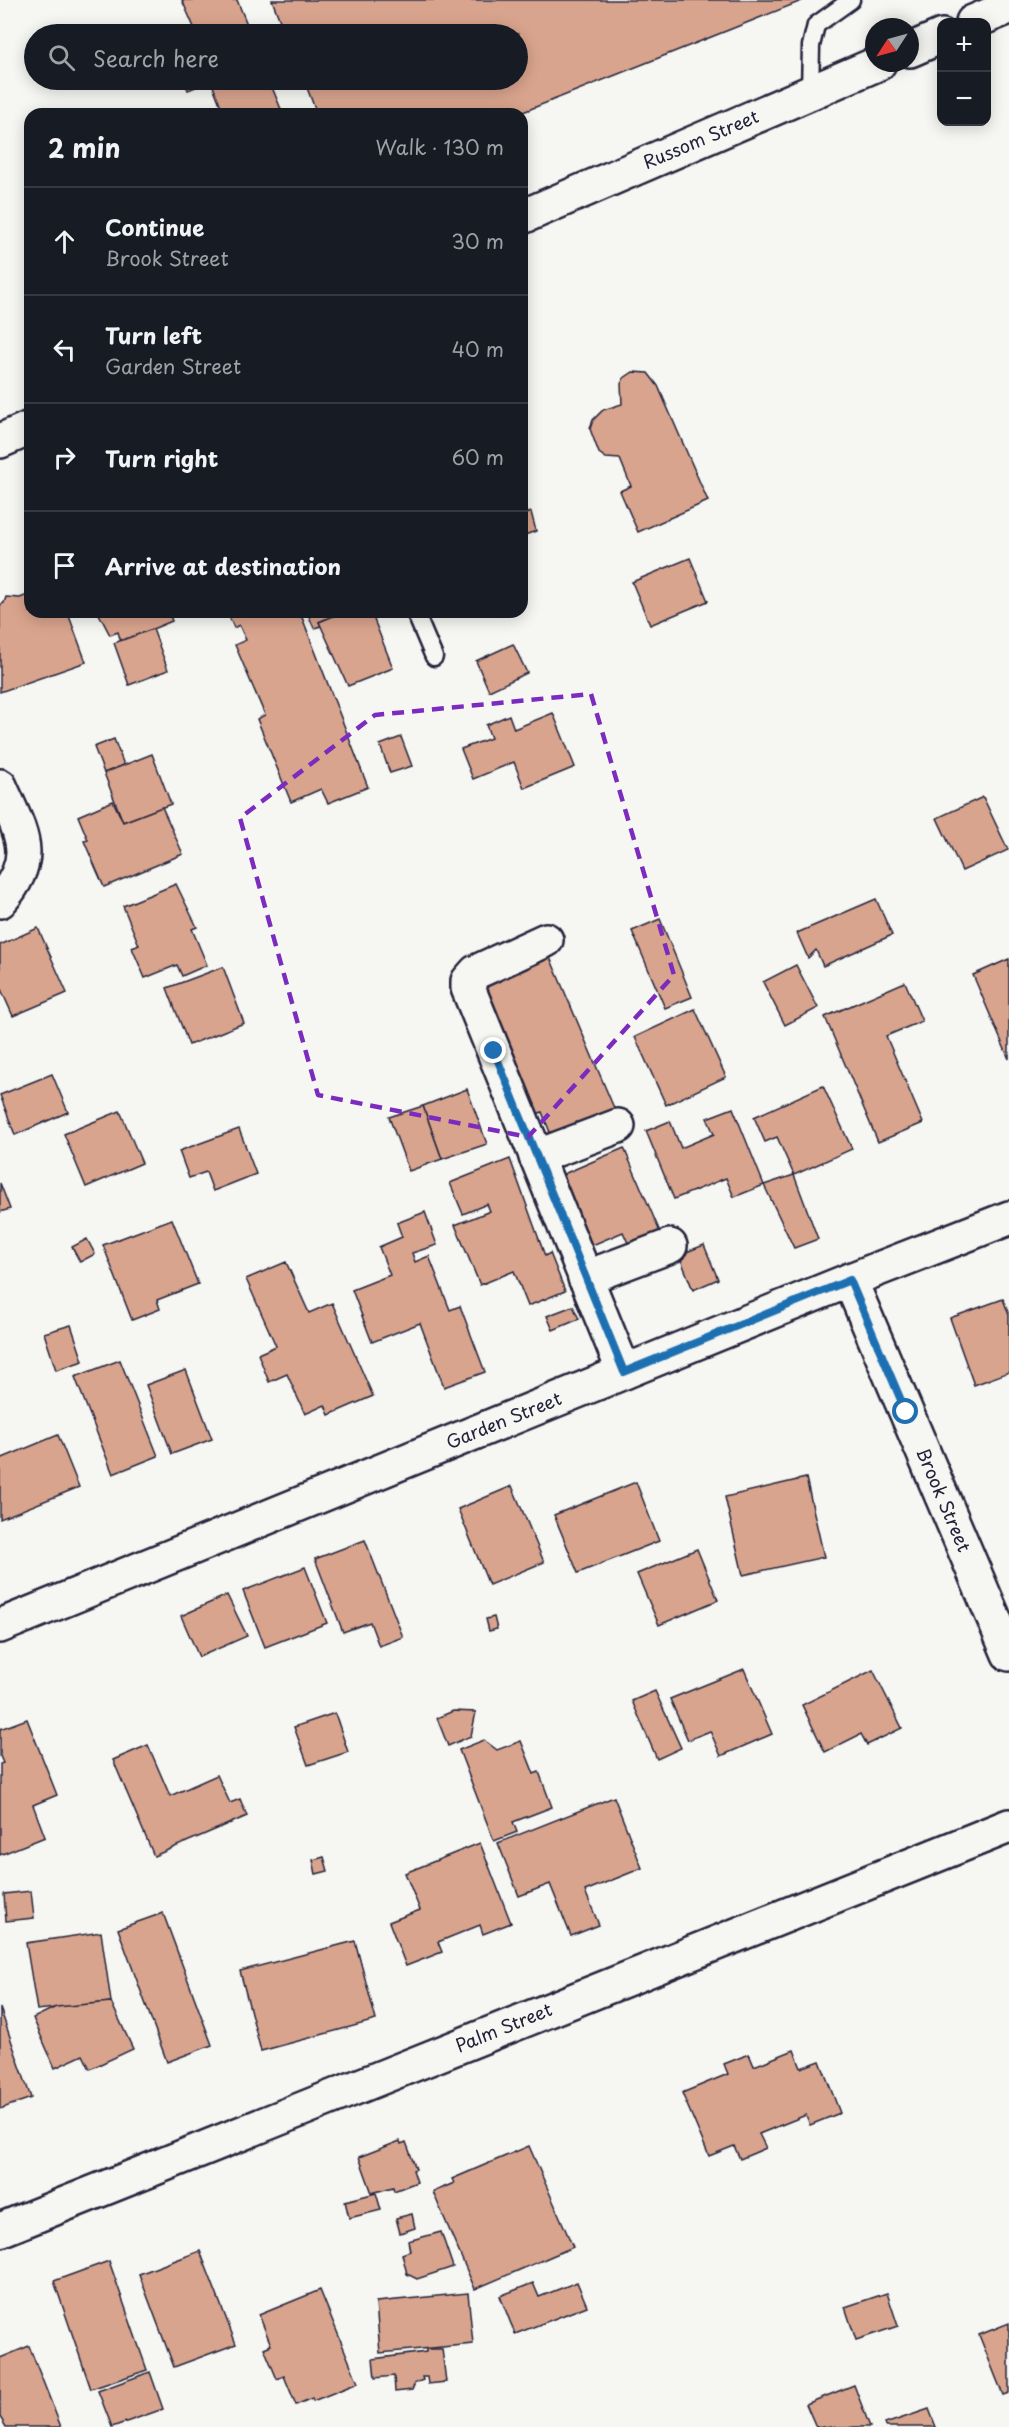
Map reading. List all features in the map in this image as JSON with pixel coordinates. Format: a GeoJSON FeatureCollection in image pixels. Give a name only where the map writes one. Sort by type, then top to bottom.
{"type":"FeatureCollection","features":[{"type":"Feature","properties":{"kind":"street"},"geometry":{"type":"LineString","coordinates":[[983,18],[1009,7]]}},
{"type":"Feature","properties":{"kind":"street"},"geometry":{"type":"LineString","coordinates":[[919,46],[937,38]]}},
{"type":"Feature","properties":{"kind":"street","name":"Russom Street"},"geometry":{"type":"LineString","coordinates":[[528,214],[865,69]]}},
{"type":"Feature","properties":{"kind":"street"},"geometry":{"type":"LineString","coordinates":[[0,441],[24,431]]}},
{"type":"Feature","properties":{"kind":"street"},"geometry":{"type":"LineString","coordinates":[[0,786],[23,843],[24,863],[15,884],[0,901]]}},
{"type":"Feature","properties":{"kind":"street"},"geometry":{"type":"LineString","coordinates":[[546,940],[476,972],[468,981],[468,988],[624,1372]]}},
{"type":"Feature","properties":{"kind":"street"},"geometry":{"type":"LineString","coordinates":[[536,1157],[618,1126]]}},
{"type":"Feature","properties":{"kind":"street","name":"Garden Street"},"geometry":{"type":"LineString","coordinates":[[0,1626],[850,1280],[1009,1218]]}},
{"type":"Feature","properties":{"kind":"street"},"geometry":{"type":"LineString","coordinates":[[585,1278],[670,1246]]}},
{"type":"Feature","properties":{"kind":"street","name":"Brook Street"},"geometry":{"type":"LineString","coordinates":[[850,1280],[1009,1654]]}},
{"type":"Feature","properties":{"kind":"street","name":"Palm Street"},"geometry":{"type":"LineString","coordinates":[[0,2230],[1009,1826]]}},
{"type":"Feature","properties":{"kind":"lane"},"geometry":{"type":"LineString","coordinates":[[810,93],[811,46],[816,25],[851,0]]}},
{"type":"Feature","properties":{"kind":"lane"},"geometry":{"type":"LineString","coordinates":[[418,618],[434,657]]}},
{"type":"Feature","properties":{"kind":"highlighted area"},"geometry":{"type":"Polygon","coordinates":[[[591,694],[674,975],[528,1137],[318,1095],[240,818],[375,715],[591,694]]]}},
{"type":"Feature","properties":{"kind":"building"},"geometry":{"type":"Polygon","coordinates":[[[182,0],[237,0],[247,24],[193,24],[182,0]]]}},
{"type":"Feature","properties":{"kind":"building"},"geometry":{"type":"Polygon","coordinates":[[[272,0],[804,0],[528,110],[528,108],[315,108],[308,90],[528,90],[528,24],[281,24],[272,0]]]}},
{"type":"Feature","properties":{"kind":"building"},"geometry":{"type":"Polygon","coordinates":[[[215,90],[273,90],[281,108],[222,108],[215,90]]]}},
{"type":"Feature","properties":{"kind":"building"},"geometry":{"type":"Polygon","coordinates":[[[633,372],[648,373],[658,386],[708,501],[638,532],[620,491],[631,486],[620,459],[606,458],[599,453],[590,429],[593,420],[603,410],[622,404],[621,384],[624,378],[633,372]]]}},
{"type":"Feature","properties":{"kind":"building"},"geometry":{"type":"Polygon","coordinates":[[[531,512],[536,531],[528,534],[528,514],[531,512]]]}},
{"type":"Feature","properties":{"kind":"building"},"geometry":{"type":"Polygon","coordinates":[[[690,558],[708,601],[650,625],[632,582],[690,558]]]}},
{"type":"Feature","properties":{"kind":"building"},"geometry":{"type":"Polygon","coordinates":[[[24,596],[24,618],[70,618],[86,662],[0,692],[0,605],[4,603],[6,597],[24,596]]]}},
{"type":"Feature","properties":{"kind":"building"},"geometry":{"type":"Polygon","coordinates":[[[101,618],[171,618],[172,621],[121,642],[118,632],[110,635],[101,618]]]}},
{"type":"Feature","properties":{"kind":"building"},"geometry":{"type":"Polygon","coordinates":[[[230,618],[302,618],[368,787],[328,803],[321,789],[291,802],[257,719],[265,715],[235,645],[246,640],[239,625],[234,628],[230,618]]]}},
{"type":"Feature","properties":{"kind":"building"},"geometry":{"type":"Polygon","coordinates":[[[310,618],[329,618],[319,622],[321,626],[314,628],[310,618]]]}},
{"type":"Feature","properties":{"kind":"building"},"geometry":{"type":"Polygon","coordinates":[[[329,618],[373,618],[393,668],[348,686],[319,622],[329,618]]]}},
{"type":"Feature","properties":{"kind":"building"},"geometry":{"type":"Polygon","coordinates":[[[153,629],[168,670],[129,685],[114,643],[153,629]]]}},
{"type":"Feature","properties":{"kind":"building"},"geometry":{"type":"Polygon","coordinates":[[[513,644],[527,673],[489,691],[476,661],[513,644]]]}},
{"type":"Feature","properties":{"kind":"building"},"geometry":{"type":"Polygon","coordinates":[[[553,713],[575,767],[524,788],[514,762],[473,779],[461,749],[491,738],[486,725],[509,715],[514,729],[553,713]]]}},
{"type":"Feature","properties":{"kind":"building"},"geometry":{"type":"Polygon","coordinates":[[[401,737],[412,766],[390,773],[380,745],[401,737]]]}},
{"type":"Feature","properties":{"kind":"building"},"geometry":{"type":"Polygon","coordinates":[[[114,739],[124,765],[104,773],[94,747],[114,739]]]}},
{"type":"Feature","properties":{"kind":"building"},"geometry":{"type":"Polygon","coordinates":[[[152,754],[171,804],[123,822],[104,773],[152,754]]]}},
{"type":"Feature","properties":{"kind":"building"},"geometry":{"type":"Polygon","coordinates":[[[983,797],[1008,850],[962,871],[937,818],[983,797]]]}},
{"type":"Feature","properties":{"kind":"building"},"geometry":{"type":"Polygon","coordinates":[[[113,801],[123,822],[162,807],[183,854],[104,887],[84,841],[88,840],[78,816],[113,801]]]}},
{"type":"Feature","properties":{"kind":"building"},"geometry":{"type":"Polygon","coordinates":[[[176,884],[197,927],[192,929],[207,965],[182,976],[177,965],[145,978],[132,948],[139,945],[123,906],[176,884]]]}},
{"type":"Feature","properties":{"kind":"building"},"geometry":{"type":"Polygon","coordinates":[[[876,899],[892,935],[823,966],[816,950],[808,958],[797,933],[876,899]]]}},
{"type":"Feature","properties":{"kind":"building"},"geometry":{"type":"Polygon","coordinates":[[[660,919],[692,997],[665,1008],[632,931],[660,919]]]}},
{"type":"Feature","properties":{"kind":"building"},"geometry":{"type":"Polygon","coordinates":[[[38,928],[67,993],[13,1016],[0,987],[0,945],[38,928]]]}},
{"type":"Feature","properties":{"kind":"building"},"geometry":{"type":"Polygon","coordinates":[[[546,948],[617,1115],[553,1140],[542,1112],[532,1116],[512,1067],[518,1065],[516,1059],[505,1064],[478,977],[546,948]]]}},
{"type":"Feature","properties":{"kind":"building"},"geometry":{"type":"Polygon","coordinates":[[[1009,959],[1009,1059],[973,975],[1009,959]]]}},
{"type":"Feature","properties":{"kind":"building"},"geometry":{"type":"Polygon","coordinates":[[[796,965],[818,1008],[785,1025],[763,982],[796,965]]]}},
{"type":"Feature","properties":{"kind":"building"},"geometry":{"type":"Polygon","coordinates":[[[223,967],[244,1023],[189,1045],[167,988],[223,967]]]}},
{"type":"Feature","properties":{"kind":"building"},"geometry":{"type":"Polygon","coordinates":[[[905,982],[922,1021],[886,1036],[923,1123],[878,1142],[825,1017],[905,982]]]}},
{"type":"Feature","properties":{"kind":"building"},"geometry":{"type":"Polygon","coordinates":[[[695,1009],[726,1077],[666,1105],[635,1037],[695,1009]]]}},
{"type":"Feature","properties":{"kind":"building"},"geometry":{"type":"Polygon","coordinates":[[[52,1074],[68,1112],[15,1135],[0,1095],[52,1074]]]}},
{"type":"Feature","properties":{"kind":"building"},"geometry":{"type":"Polygon","coordinates":[[[823,1086],[852,1149],[794,1175],[777,1137],[765,1142],[754,1117],[823,1086]]]}},
{"type":"Feature","properties":{"kind":"building"},"geometry":{"type":"Polygon","coordinates":[[[467,1089],[487,1144],[442,1159],[423,1106],[467,1089]]]}},
{"type":"Feature","properties":{"kind":"building"},"geometry":{"type":"Polygon","coordinates":[[[423,1106],[442,1159],[409,1171],[389,1117],[423,1106]]]}},
{"type":"Feature","properties":{"kind":"building"},"geometry":{"type":"Polygon","coordinates":[[[733,1108],[764,1185],[734,1197],[726,1178],[674,1199],[646,1131],[670,1121],[681,1148],[714,1134],[707,1118],[733,1108]]]}},
{"type":"Feature","properties":{"kind":"building"},"geometry":{"type":"Polygon","coordinates":[[[120,1111],[142,1163],[86,1187],[64,1134],[120,1111]]]}},
{"type":"Feature","properties":{"kind":"building"},"geometry":{"type":"Polygon","coordinates":[[[239,1129],[256,1174],[213,1191],[206,1172],[189,1178],[179,1151],[239,1129]]]}},
{"type":"Feature","properties":{"kind":"building"},"geometry":{"type":"Polygon","coordinates":[[[624,1148],[660,1232],[629,1245],[623,1232],[590,1246],[559,1176],[624,1148]]]}},
{"type":"Feature","properties":{"kind":"building"},"geometry":{"type":"Polygon","coordinates":[[[510,1159],[545,1256],[550,1253],[565,1291],[528,1306],[514,1271],[480,1285],[455,1225],[490,1211],[487,1204],[463,1214],[450,1183],[510,1159]]]}},
{"type":"Feature","properties":{"kind":"building"},"geometry":{"type":"Polygon","coordinates":[[[794,1175],[818,1239],[794,1248],[764,1185],[794,1175]]]}},
{"type":"Feature","properties":{"kind":"building"},"geometry":{"type":"Polygon","coordinates":[[[0,1183],[10,1209],[0,1212],[0,1183]]]}},
{"type":"Feature","properties":{"kind":"building"},"geometry":{"type":"Polygon","coordinates":[[[425,1212],[437,1245],[412,1253],[415,1262],[429,1256],[450,1310],[460,1306],[485,1372],[444,1387],[420,1323],[372,1342],[352,1290],[390,1275],[379,1247],[402,1237],[397,1223],[425,1212]]]}},
{"type":"Feature","properties":{"kind":"building"},"geometry":{"type":"Polygon","coordinates":[[[172,1219],[198,1284],[157,1300],[160,1309],[132,1320],[103,1245],[172,1219]]]}},
{"type":"Feature","properties":{"kind":"building"},"geometry":{"type":"Polygon","coordinates":[[[87,1239],[95,1254],[80,1262],[72,1247],[87,1239]]]}},
{"type":"Feature","properties":{"kind":"building"},"geometry":{"type":"Polygon","coordinates":[[[704,1245],[718,1279],[693,1290],[679,1255],[704,1245]]]}},
{"type":"Feature","properties":{"kind":"building"},"geometry":{"type":"Polygon","coordinates":[[[286,1262],[309,1313],[332,1303],[373,1396],[329,1415],[325,1405],[305,1414],[287,1374],[269,1382],[258,1354],[276,1346],[246,1279],[286,1262]]]}},
{"type":"Feature","properties":{"kind":"building"},"geometry":{"type":"Polygon","coordinates":[[[1003,1299],[1009,1315],[1009,1372],[974,1385],[950,1318],[1003,1299]]]}},
{"type":"Feature","properties":{"kind":"building"},"geometry":{"type":"Polygon","coordinates":[[[573,1306],[579,1319],[553,1330],[547,1316],[573,1306]]]}},
{"type":"Feature","properties":{"kind":"building"},"geometry":{"type":"Polygon","coordinates":[[[71,1325],[83,1361],[56,1370],[44,1333],[71,1325]]]}},
{"type":"Feature","properties":{"kind":"building"},"geometry":{"type":"Polygon","coordinates":[[[120,1360],[158,1456],[113,1474],[75,1377],[120,1360]]]}},
{"type":"Feature","properties":{"kind":"building"},"geometry":{"type":"Polygon","coordinates":[[[186,1370],[212,1439],[172,1454],[146,1385],[186,1370]]]}},
{"type":"Feature","properties":{"kind":"building"},"geometry":{"type":"Polygon","coordinates":[[[58,1435],[79,1487],[0,1519],[0,1459],[58,1435]]]}},
{"type":"Feature","properties":{"kind":"building"},"geometry":{"type":"Polygon","coordinates":[[[806,1478],[824,1557],[743,1575],[725,1497],[806,1478]]]}},
{"type":"Feature","properties":{"kind":"building"},"geometry":{"type":"Polygon","coordinates":[[[636,1482],[659,1541],[578,1573],[554,1515],[636,1482]]]}},
{"type":"Feature","properties":{"kind":"building"},"geometry":{"type":"Polygon","coordinates":[[[512,1486],[544,1562],[489,1585],[458,1509],[512,1486]]]}},
{"type":"Feature","properties":{"kind":"building"},"geometry":{"type":"Polygon","coordinates":[[[365,1540],[403,1637],[379,1646],[370,1622],[343,1632],[315,1559],[365,1540]]]}},
{"type":"Feature","properties":{"kind":"building"},"geometry":{"type":"Polygon","coordinates":[[[697,1549],[718,1600],[659,1625],[637,1574],[697,1549]]]}},
{"type":"Feature","properties":{"kind":"building"},"geometry":{"type":"Polygon","coordinates":[[[305,1567],[327,1623],[265,1647],[243,1591],[305,1567]]]}},
{"type":"Feature","properties":{"kind":"building"},"geometry":{"type":"Polygon","coordinates":[[[227,1595],[247,1636],[199,1657],[181,1616],[227,1595]]]}},
{"type":"Feature","properties":{"kind":"building"},"geometry":{"type":"Polygon","coordinates":[[[494,1617],[497,1629],[489,1631],[486,1619],[494,1617]]]}},
{"type":"Feature","properties":{"kind":"building"},"geometry":{"type":"Polygon","coordinates":[[[744,1669],[772,1734],[721,1756],[710,1731],[688,1740],[670,1699],[744,1669]]]}},
{"type":"Feature","properties":{"kind":"building"},"geometry":{"type":"Polygon","coordinates":[[[873,1670],[902,1728],[867,1745],[861,1734],[825,1752],[802,1705],[873,1670]]]}},
{"type":"Feature","properties":{"kind":"building"},"geometry":{"type":"Polygon","coordinates":[[[655,1691],[681,1748],[657,1759],[632,1701],[655,1691]]]}},
{"type":"Feature","properties":{"kind":"building"},"geometry":{"type":"Polygon","coordinates":[[[453,1711],[476,1712],[471,1736],[448,1746],[437,1718],[453,1711]]]}},
{"type":"Feature","properties":{"kind":"building"},"geometry":{"type":"Polygon","coordinates":[[[335,1713],[348,1752],[308,1765],[294,1727],[335,1713]]]}},
{"type":"Feature","properties":{"kind":"building"},"geometry":{"type":"Polygon","coordinates":[[[27,1719],[57,1795],[33,1805],[45,1837],[0,1855],[0,1764],[3,1763],[0,1756],[0,1729],[27,1719]]]}},
{"type":"Feature","properties":{"kind":"building"},"geometry":{"type":"Polygon","coordinates":[[[484,1740],[497,1750],[521,1741],[534,1774],[539,1772],[552,1807],[513,1822],[517,1832],[494,1841],[459,1750],[484,1740]]]}},
{"type":"Feature","properties":{"kind":"building"},"geometry":{"type":"Polygon","coordinates":[[[148,1745],[170,1796],[217,1775],[230,1803],[240,1799],[247,1816],[154,1856],[113,1760],[148,1745]]]}},
{"type":"Feature","properties":{"kind":"building"},"geometry":{"type":"Polygon","coordinates":[[[614,1797],[642,1868],[585,1891],[599,1925],[571,1936],[550,1884],[519,1896],[498,1843],[614,1797]]]}},
{"type":"Feature","properties":{"kind":"building"},"geometry":{"type":"Polygon","coordinates":[[[480,1843],[511,1923],[483,1934],[480,1925],[438,1942],[442,1952],[406,1966],[389,1922],[420,1910],[405,1873],[480,1843]]]}},
{"type":"Feature","properties":{"kind":"building"},"geometry":{"type":"Polygon","coordinates":[[[324,1857],[328,1871],[316,1874],[313,1860],[324,1857]]]}},
{"type":"Feature","properties":{"kind":"building"},"geometry":{"type":"Polygon","coordinates":[[[31,1891],[34,1918],[6,1921],[4,1894],[31,1891]]]}},
{"type":"Feature","properties":{"kind":"building"},"geometry":{"type":"Polygon","coordinates":[[[163,1913],[212,2045],[167,2062],[118,1929],[163,1913]]]}},
{"type":"Feature","properties":{"kind":"building"},"geometry":{"type":"Polygon","coordinates":[[[101,1932],[111,2002],[37,2010],[26,1943],[101,1932]]]}},
{"type":"Feature","properties":{"kind":"building"},"geometry":{"type":"Polygon","coordinates":[[[355,1941],[376,2020],[261,2051],[240,1971],[355,1941]]]}},
{"type":"Feature","properties":{"kind":"building"},"geometry":{"type":"Polygon","coordinates":[[[111,2002],[133,2049],[90,2069],[83,2055],[55,2068],[33,2018],[56,2007],[111,2002]]]}},
{"type":"Feature","properties":{"kind":"building"},"geometry":{"type":"Polygon","coordinates":[[[0,2008],[31,2098],[0,2109],[0,2008]]]}},
{"type":"Feature","properties":{"kind":"building"},"geometry":{"type":"Polygon","coordinates":[[[794,2050],[801,2068],[820,2061],[840,2113],[810,2125],[806,2115],[759,2134],[766,2148],[740,2159],[734,2146],[709,2156],[682,2093],[728,2074],[724,2064],[749,2054],[754,2066],[794,2050]]]}},
{"type":"Feature","properties":{"kind":"building"},"geometry":{"type":"Polygon","coordinates":[[[400,2141],[401,2144],[406,2142],[416,2169],[413,2170],[417,2182],[394,2191],[393,2187],[372,2193],[359,2157],[400,2141]]]}},
{"type":"Feature","properties":{"kind":"building"},"geometry":{"type":"Polygon","coordinates":[[[529,2146],[573,2247],[475,2289],[433,2192],[454,2183],[452,2179],[529,2146]]]}},
{"type":"Feature","properties":{"kind":"building"},"geometry":{"type":"Polygon","coordinates":[[[376,2193],[381,2210],[349,2218],[345,2201],[376,2193]]]}},
{"type":"Feature","properties":{"kind":"building"},"geometry":{"type":"Polygon","coordinates":[[[412,2214],[415,2228],[400,2233],[396,2218],[412,2214]]]}},
{"type":"Feature","properties":{"kind":"building"},"geometry":{"type":"Polygon","coordinates":[[[441,2232],[453,2267],[417,2279],[407,2274],[402,2254],[410,2251],[408,2241],[441,2232]]]}},
{"type":"Feature","properties":{"kind":"building"},"geometry":{"type":"Polygon","coordinates":[[[200,2251],[236,2344],[174,2367],[139,2274],[200,2251]]]}},
{"type":"Feature","properties":{"kind":"building"},"geometry":{"type":"Polygon","coordinates":[[[109,2261],[147,2370],[91,2389],[54,2281],[109,2261]]]}},
{"type":"Feature","properties":{"kind":"building"},"geometry":{"type":"Polygon","coordinates":[[[577,2282],[587,2306],[515,2334],[500,2296],[533,2283],[539,2297],[577,2282]]]}},
{"type":"Feature","properties":{"kind":"building"},"geometry":{"type":"Polygon","coordinates":[[[320,2290],[358,2383],[313,2401],[312,2398],[296,2405],[284,2376],[277,2379],[264,2348],[271,2345],[259,2315],[320,2290]]]}},
{"type":"Feature","properties":{"kind":"building"},"geometry":{"type":"Polygon","coordinates":[[[468,2293],[473,2344],[380,2353],[376,2302],[468,2293]]]}},
{"type":"Feature","properties":{"kind":"building"},"geometry":{"type":"Polygon","coordinates":[[[887,2293],[898,2326],[856,2340],[845,2307],[887,2293]]]}},
{"type":"Feature","properties":{"kind":"building"},"geometry":{"type":"Polygon","coordinates":[[[1009,2323],[1009,2393],[1003,2395],[979,2335],[1009,2323]]]}},
{"type":"Feature","properties":{"kind":"building"},"geometry":{"type":"Polygon","coordinates":[[[29,2346],[61,2427],[6,2427],[0,2417],[0,2358],[29,2346]]]}},
{"type":"Feature","properties":{"kind":"building"},"geometry":{"type":"Polygon","coordinates":[[[426,2349],[442,2349],[446,2382],[428,2384],[427,2377],[422,2377],[423,2380],[415,2383],[412,2390],[395,2392],[394,2376],[375,2378],[373,2359],[426,2352],[426,2349]]]}},
{"type":"Feature","properties":{"kind":"building"},"geometry":{"type":"Polygon","coordinates":[[[150,2372],[163,2409],[112,2427],[98,2391],[150,2372]]]}},
{"type":"Feature","properties":{"kind":"building"},"geometry":{"type":"Polygon","coordinates":[[[854,2385],[870,2427],[816,2427],[806,2404],[854,2385]]]}},
{"type":"Feature","properties":{"kind":"building"},"geometry":{"type":"Polygon","coordinates":[[[929,2409],[936,2427],[886,2427],[885,2424],[929,2409]]]}},
{"type":"Feature","properties":{"kind":"route"},"geometry":{"type":"LineString","coordinates":[[494,1051],[601,1321],[624,1372],[850,1280],[906,1412]]}}]}
